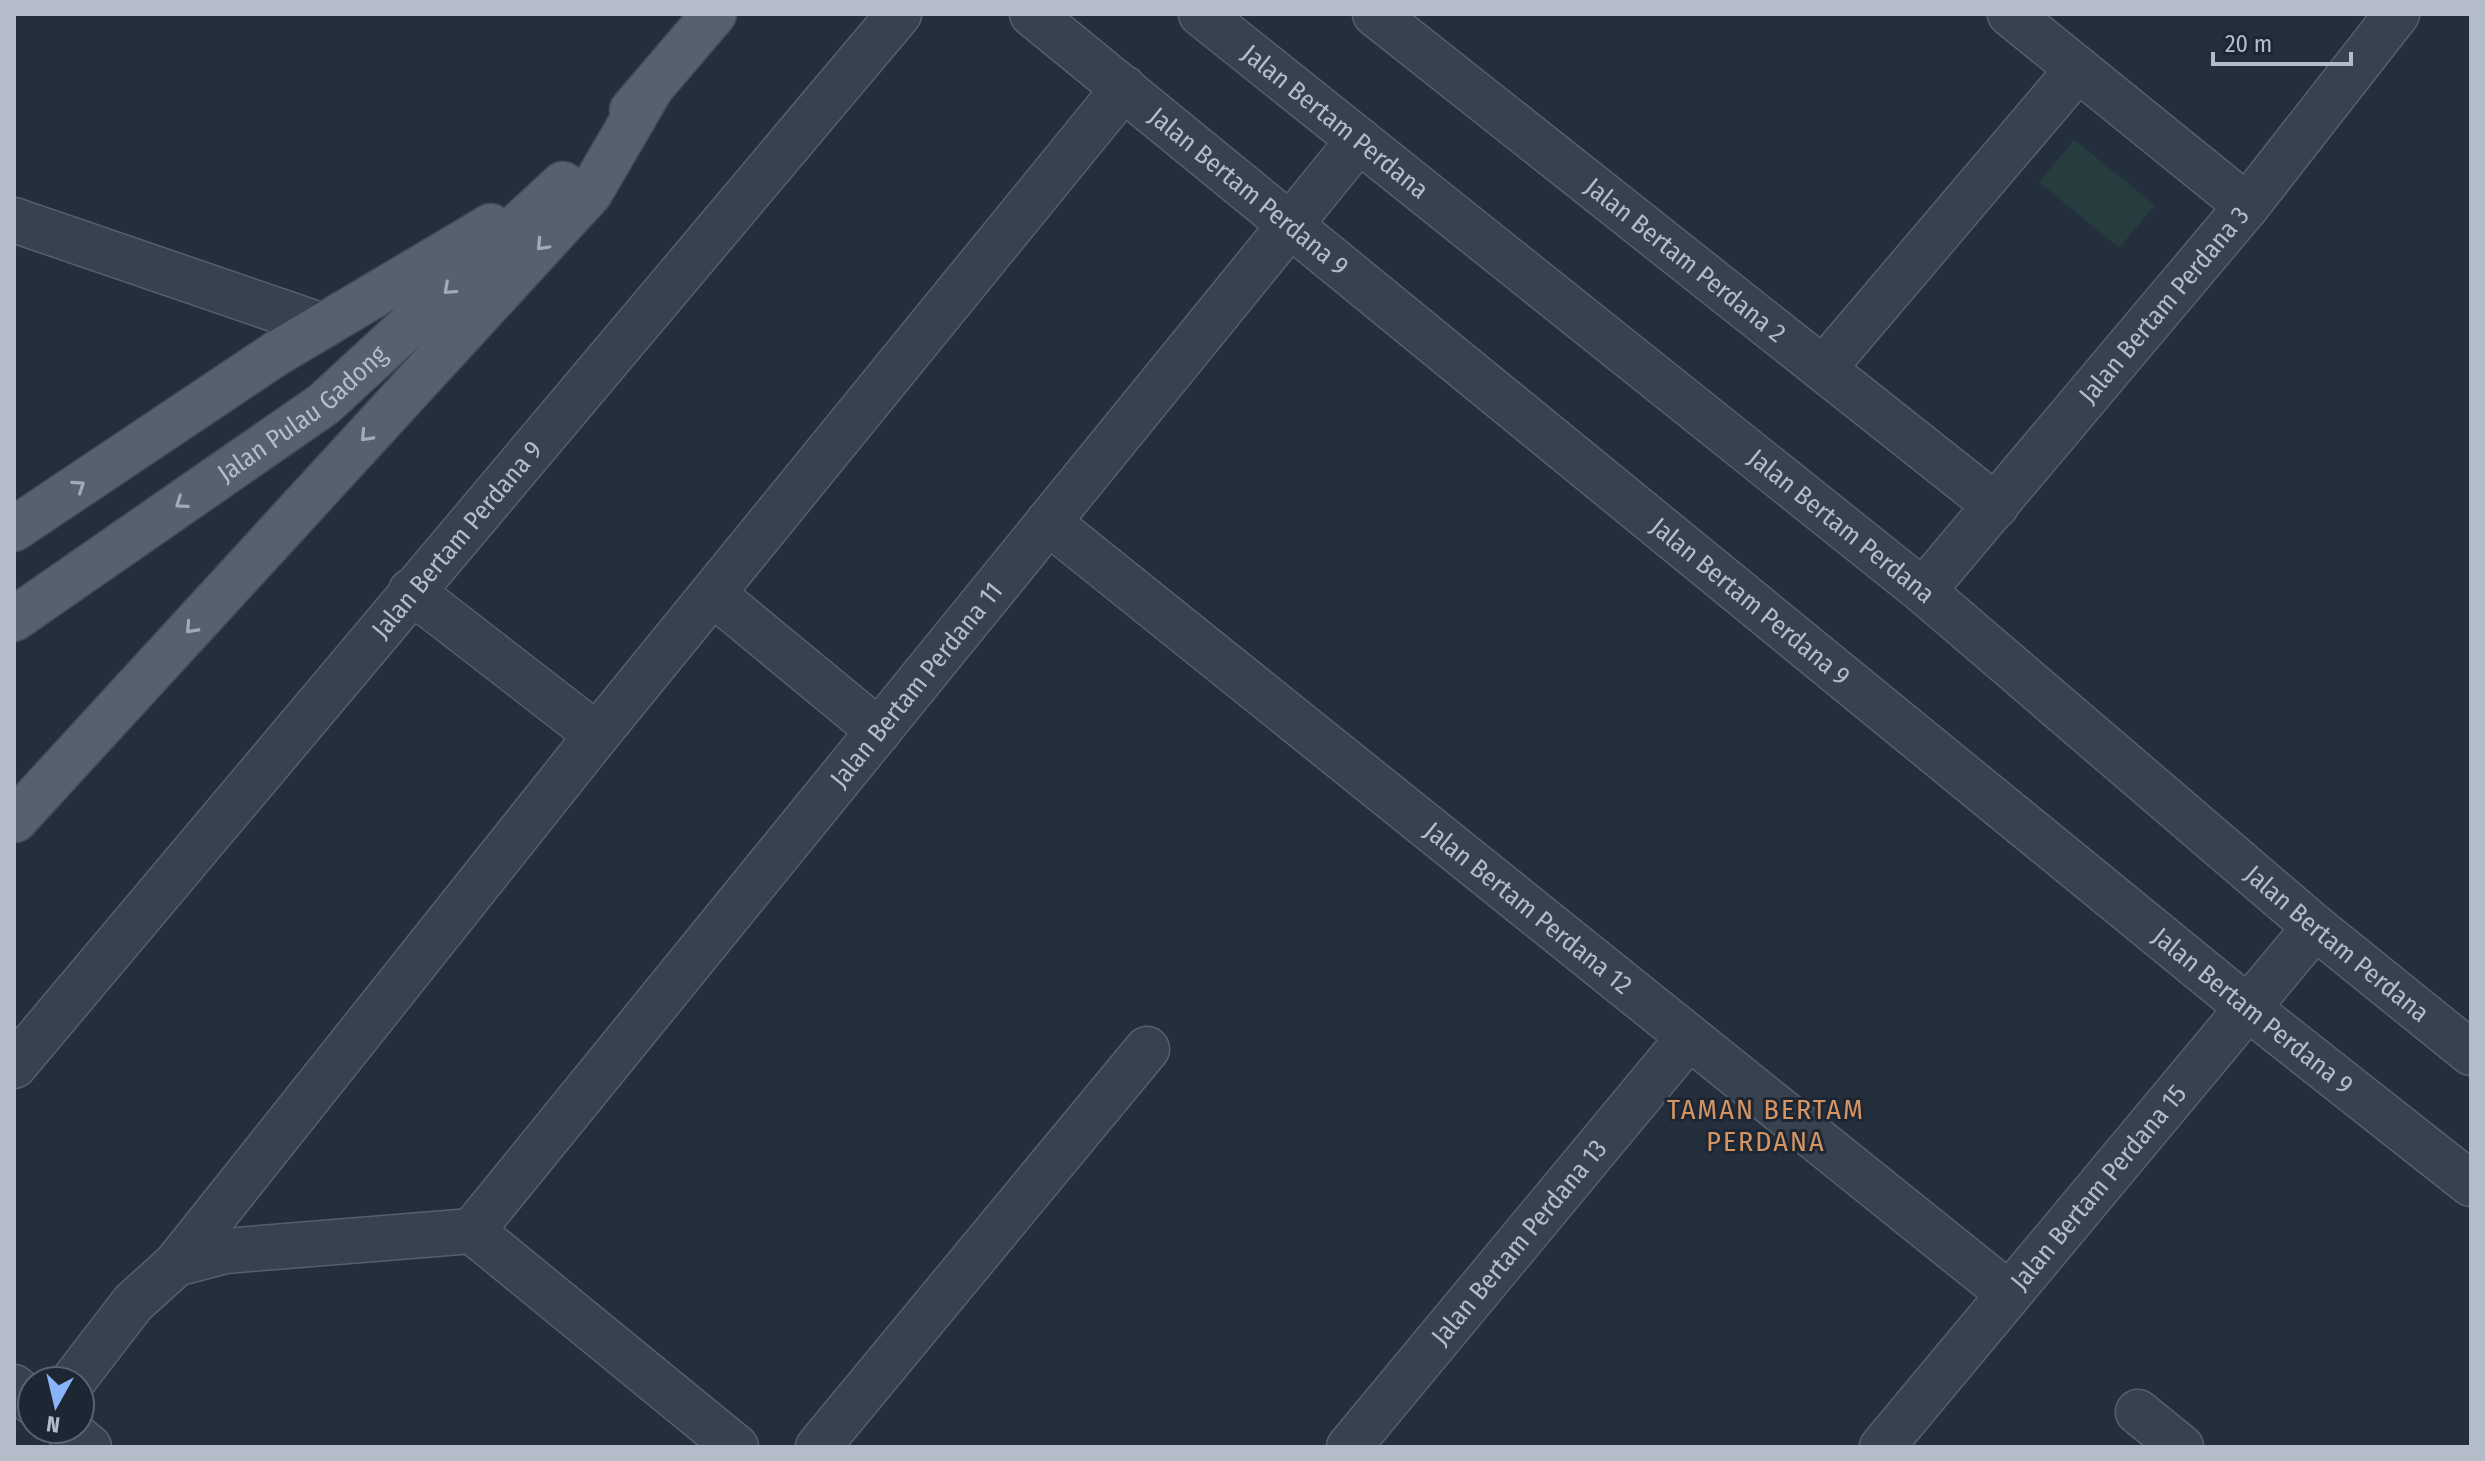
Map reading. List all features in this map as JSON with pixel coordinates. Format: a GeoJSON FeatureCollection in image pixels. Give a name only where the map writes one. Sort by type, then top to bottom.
{"type":"FeatureCollection","features":[{"type":"Feature","properties":{"kind":"main road","name":"Jalan Pulau Gadong"},"geometry":{"type":"LineString","coordinates":[[14,619],[324,404],[569,179],[714,14]]}},
{"type":"Feature","properties":{"kind":"main road"},"geometry":{"type":"LineString","coordinates":[[14,820],[590,193],[650,90]]}},
{"type":"Feature","properties":{"kind":"main road","name":"Jalan Pulau Gadong"},"geometry":{"type":"LineString","coordinates":[[14,529],[323,326],[569,179]]}},
{"type":"Feature","properties":{"kind":"street","name":"Jalan Bertam Perdana 9"},"geometry":{"type":"LineString","coordinates":[[14,1066],[899,14]]}},
{"type":"Feature","properties":{"kind":"street","name":"Jalan Bertam Perdana 9"},"geometry":{"type":"LineString","coordinates":[[1032,14],[2248,1008],[2471,1184]]}},
{"type":"Feature","properties":{"kind":"street","name":"Jalan Bertam Perdana"},"geometry":{"type":"LineString","coordinates":[[1201,14],[1923,591],[2315,927],[2471,1053]]}},
{"type":"Feature","properties":{"kind":"street","name":"Jalan Bertam Perdana 2"},"geometry":{"type":"LineString","coordinates":[[1375,14],[1996,506]]}},
{"type":"Feature","properties":{"kind":"street"},"geometry":{"type":"LineString","coordinates":[[2010,14],[2247,206]]}},
{"type":"Feature","properties":{"kind":"street","name":"Jalan Bertam Perdana 3"},"geometry":{"type":"LineString","coordinates":[[1923,591],[2247,206],[2397,14]]}},
{"type":"Feature","properties":{"kind":"street"},"geometry":{"type":"LineString","coordinates":[[1823,369],[2078,69]]}},
{"type":"Feature","properties":{"kind":"street"},"geometry":{"type":"LineString","coordinates":[[85,1365],[133,1303],[176,1264],[597,735],[1124,88]]}},
{"type":"Feature","properties":{"kind":"street","name":"Jalan Bertam Perdana 11"},"geometry":{"type":"LineString","coordinates":[[472,1231],[1359,140]]}},
{"type":"Feature","properties":{"kind":"street"},"geometry":{"type":"LineString","coordinates":[[14,220],[323,326]]}},
{"type":"Feature","properties":{"kind":"street","name":"Jalan Bertam Perdana 12"},"geometry":{"type":"LineString","coordinates":[[1048,522],[2009,1294]]}},
{"type":"Feature","properties":{"kind":"street"},"geometry":{"type":"LineString","coordinates":[[411,591],[597,735]]}},
{"type":"Feature","properties":{"kind":"street"},"geometry":{"type":"LineString","coordinates":[[713,594],[879,731]]}},
{"type":"Feature","properties":{"kind":"street","name":"Jalan Bertam Perdana 15"},"geometry":{"type":"LineString","coordinates":[[1882,1447],[2315,927]]}},
{"type":"Feature","properties":{"kind":"street","name":"Jalan Bertam Perdana 13"},"geometry":{"type":"LineString","coordinates":[[1349,1447],[1689,1037]]}},
{"type":"Feature","properties":{"kind":"street"},"geometry":{"type":"LineString","coordinates":[[818,1447],[1147,1049]]}},
{"type":"Feature","properties":{"kind":"street"},"geometry":{"type":"LineString","coordinates":[[176,1264],[225,1251],[472,1231],[736,1447]]}},
{"type":"Feature","properties":{"kind":"street"},"geometry":{"type":"LineString","coordinates":[[2138,1412],[2181,1447]]}},
{"type":"Feature","properties":{"kind":"green space"},"geometry":{"type":"Polygon","coordinates":[[[2074,140],[2155,205],[2119,248],[2039,182],[2074,140]]]}},
{"type":"Feature","properties":{"kind":"district","name":"TAMAN BERTAM PERDANA"},"geometry":{"type":"Point","coordinates":[1766,1125]}}]}
